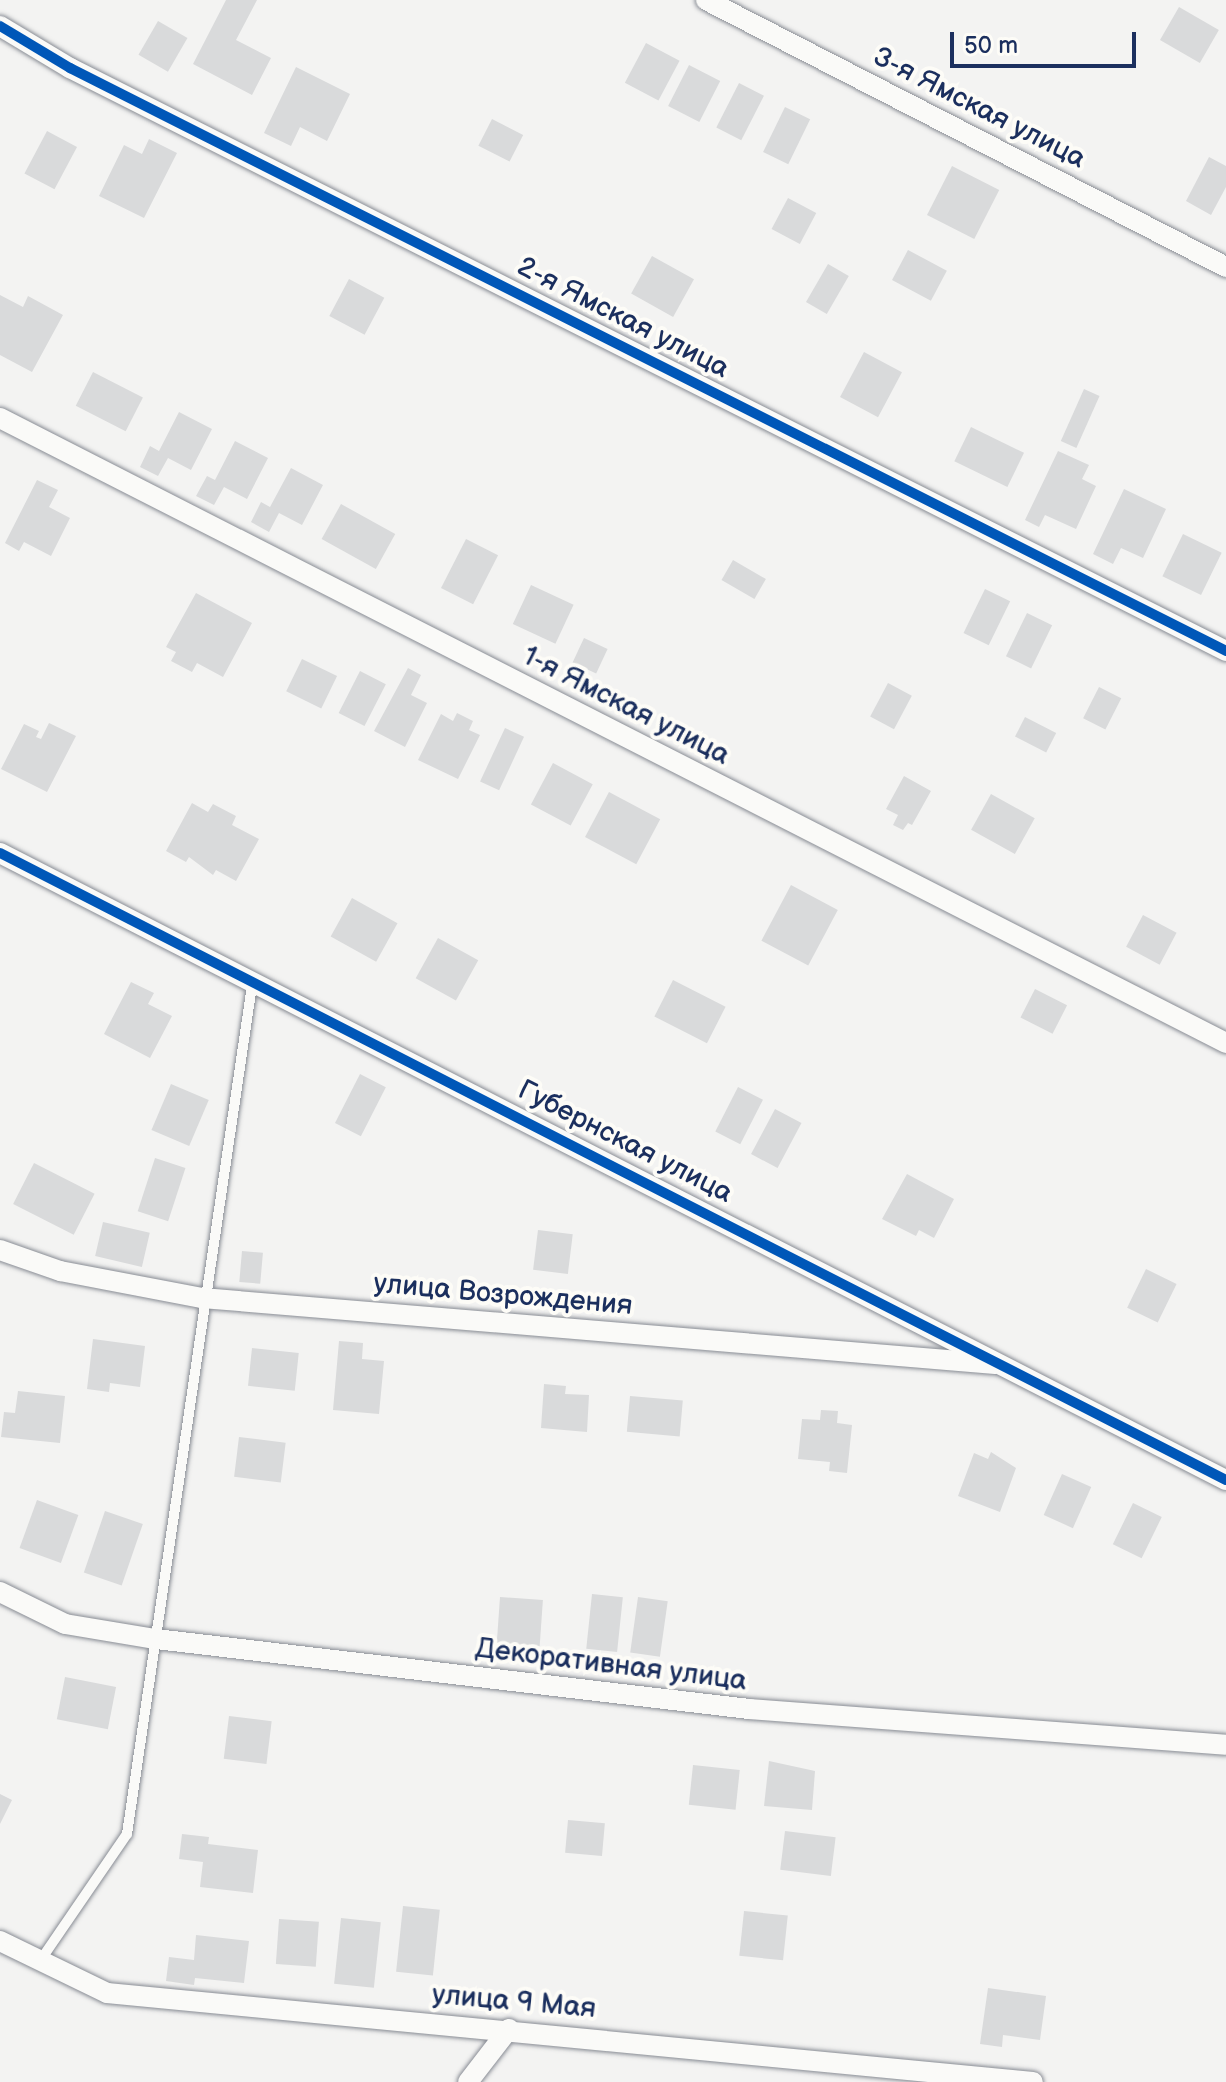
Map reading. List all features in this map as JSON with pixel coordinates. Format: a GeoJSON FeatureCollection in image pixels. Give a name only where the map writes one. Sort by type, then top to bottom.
{"type":"FeatureCollection","features":[{"type":"Feature","properties":{"kind":"street","name":"3-я Ямская улица"},"geometry":{"type":"LineString","coordinates":[[706,0],[1226,267]]}},
{"type":"Feature","properties":{"kind":"street","name":"2-я Ямская улица"},"geometry":{"type":"LineString","coordinates":[[0,26],[70,68],[1226,651]]}},
{"type":"Feature","properties":{"kind":"street","name":"1-я Ямская улица"},"geometry":{"type":"LineString","coordinates":[[0,418],[1226,1043]]}},
{"type":"Feature","properties":{"kind":"street","name":"Губернская улица"},"geometry":{"type":"LineString","coordinates":[[0,853],[253,978],[1226,1480]]}},
{"type":"Feature","properties":{"kind":"street","name":"улица Возрождения"},"geometry":{"type":"LineString","coordinates":[[0,1250],[60,1271],[202,1298],[1007,1365]]}},
{"type":"Feature","properties":{"kind":"street","name":"Декоративная улица"},"geometry":{"type":"LineString","coordinates":[[0,1592],[65,1624],[156,1639],[749,1709],[1226,1745]]}},
{"type":"Feature","properties":{"kind":"street","name":"улица 9 Мая"},"geometry":{"type":"LineString","coordinates":[[0,1941],[107,1993],[509,2029],[1033,2082]]}},
{"type":"Feature","properties":{"kind":"street"},"geometry":{"type":"LineString","coordinates":[[468,2082],[509,2029]]}},
{"type":"Feature","properties":{"kind":"lane"},"geometry":{"type":"LineString","coordinates":[[40,1961],[127,1834],[202,1298],[253,978]]}},
{"type":"Feature","properties":{"kind":"building"},"geometry":{"type":"Polygon","coordinates":[[[226,0],[257,0],[236,40],[271,58],[252,95],[193,64],[226,0]]]}},
{"type":"Feature","properties":{"kind":"building"},"geometry":{"type":"Polygon","coordinates":[[[1179,7],[1219,30],[1200,63],[1160,40],[1179,7]]]}},
{"type":"Feature","properties":{"kind":"building"},"geometry":{"type":"Polygon","coordinates":[[[158,21],[187,38],[168,72],[138,55],[158,21]]]}},
{"type":"Feature","properties":{"kind":"building"},"geometry":{"type":"Polygon","coordinates":[[[646,43],[680,61],[658,101],[625,83],[646,43]]]}},
{"type":"Feature","properties":{"kind":"building"},"geometry":{"type":"Polygon","coordinates":[[[689,65],[720,81],[699,122],[668,106],[689,65]]]}},
{"type":"Feature","properties":{"kind":"building"},"geometry":{"type":"Polygon","coordinates":[[[296,67],[350,94],[327,141],[300,127],[291,146],[264,133],[296,67]]]}},
{"type":"Feature","properties":{"kind":"building"},"geometry":{"type":"Polygon","coordinates":[[[739,83],[764,96],[741,140],[716,128],[739,83]]]}},
{"type":"Feature","properties":{"kind":"building"},"geometry":{"type":"Polygon","coordinates":[[[785,107],[810,119],[788,164],[763,152],[785,107]]]}},
{"type":"Feature","properties":{"kind":"building"},"geometry":{"type":"Polygon","coordinates":[[[492,119],[523,135],[510,162],[478,146],[492,119]]]}},
{"type":"Feature","properties":{"kind":"building"},"geometry":{"type":"Polygon","coordinates":[[[47,131],[77,147],[54,189],[24,173],[47,131]]]}},
{"type":"Feature","properties":{"kind":"building"},"geometry":{"type":"Polygon","coordinates":[[[149,139],[177,153],[144,218],[99,196],[124,145],[142,154],[149,139]]]}},
{"type":"Feature","properties":{"kind":"building"},"geometry":{"type":"Polygon","coordinates":[[[1209,157],[1226,166],[1226,187],[1211,215],[1186,201],[1209,157]]]}},
{"type":"Feature","properties":{"kind":"building"},"geometry":{"type":"Polygon","coordinates":[[[952,166],[999,190],[974,239],[927,215],[952,166]]]}},
{"type":"Feature","properties":{"kind":"building"},"geometry":{"type":"Polygon","coordinates":[[[788,198],[816,213],[800,244],[772,229],[788,198]]]}},
{"type":"Feature","properties":{"kind":"building"},"geometry":{"type":"Polygon","coordinates":[[[908,250],[947,271],[931,301],[892,280],[908,250]]]}},
{"type":"Feature","properties":{"kind":"building"},"geometry":{"type":"Polygon","coordinates":[[[652,256],[694,279],[673,317],[631,294],[652,256]]]}},
{"type":"Feature","properties":{"kind":"building"},"geometry":{"type":"Polygon","coordinates":[[[828,264],[849,276],[827,314],[806,302],[828,264]]]}},
{"type":"Feature","properties":{"kind":"building"},"geometry":{"type":"Polygon","coordinates":[[[349,279],[384,298],[365,335],[329,316],[349,279]]]}},
{"type":"Feature","properties":{"kind":"building"},"geometry":{"type":"Polygon","coordinates":[[[0,295],[23,307],[28,296],[63,315],[32,372],[0,355],[0,295]]]}},
{"type":"Feature","properties":{"kind":"building"},"geometry":{"type":"Polygon","coordinates":[[[864,352],[902,372],[878,417],[840,397],[864,352]]]}},
{"type":"Feature","properties":{"kind":"building"},"geometry":{"type":"Polygon","coordinates":[[[93,372],[143,397],[126,431],[76,406],[93,372]]]}},
{"type":"Feature","properties":{"kind":"building"},"geometry":{"type":"Polygon","coordinates":[[[1084,389],[1100,396],[1076,448],[1061,441],[1084,389]]]}},
{"type":"Feature","properties":{"kind":"building"},"geometry":{"type":"Polygon","coordinates":[[[179,412],[212,429],[191,470],[168,458],[158,476],[140,467],[150,446],[159,451],[179,412]]]}},
{"type":"Feature","properties":{"kind":"building"},"geometry":{"type":"Polygon","coordinates":[[[971,427],[1024,453],[1007,487],[954,461],[971,427]]]}},
{"type":"Feature","properties":{"kind":"building"},"geometry":{"type":"Polygon","coordinates":[[[235,441],[268,458],[247,499],[224,487],[214,505],[196,496],[207,476],[215,480],[235,441]]]}},
{"type":"Feature","properties":{"kind":"building"},"geometry":{"type":"Polygon","coordinates":[[[1058,451],[1089,465],[1082,479],[1096,486],[1076,529],[1045,515],[1039,527],[1025,520],[1058,451]]]}},
{"type":"Feature","properties":{"kind":"building"},"geometry":{"type":"Polygon","coordinates":[[[291,468],[323,485],[302,525],[279,513],[269,532],[251,522],[261,502],[270,507],[291,468]]]}},
{"type":"Feature","properties":{"kind":"building"},"geometry":{"type":"Polygon","coordinates":[[[37,480],[58,490],[49,507],[70,518],[51,556],[24,542],[19,551],[5,543],[37,480]]]}},
{"type":"Feature","properties":{"kind":"building"},"geometry":{"type":"Polygon","coordinates":[[[1124,489],[1166,509],[1143,558],[1121,548],[1113,564],[1093,554],[1124,489]]]}},
{"type":"Feature","properties":{"kind":"building"},"geometry":{"type":"Polygon","coordinates":[[[341,504],[395,534],[376,569],[322,539],[341,504]]]}},
{"type":"Feature","properties":{"kind":"building"},"geometry":{"type":"Polygon","coordinates":[[[1183,534],[1222,553],[1201,595],[1162,576],[1183,534]]]}},
{"type":"Feature","properties":{"kind":"building"},"geometry":{"type":"Polygon","coordinates":[[[466,539],[498,555],[473,604],[441,588],[466,539]]]}},
{"type":"Feature","properties":{"kind":"building"},"geometry":{"type":"Polygon","coordinates":[[[733,560],[766,579],[754,599],[722,580],[733,560]]]}},
{"type":"Feature","properties":{"kind":"building"},"geometry":{"type":"Polygon","coordinates":[[[531,585],[574,605],[555,644],[513,624],[531,585]]]}},
{"type":"Feature","properties":{"kind":"building"},"geometry":{"type":"Polygon","coordinates":[[[985,589],[1010,601],[989,645],[964,633],[985,589]]]}},
{"type":"Feature","properties":{"kind":"building"},"geometry":{"type":"Polygon","coordinates":[[[196,593],[252,623],[223,677],[197,663],[192,672],[171,661],[176,652],[166,647],[196,593]]]}},
{"type":"Feature","properties":{"kind":"building"},"geometry":{"type":"Polygon","coordinates":[[[1027,613],[1052,625],[1031,668],[1006,656],[1027,613]]]}},
{"type":"Feature","properties":{"kind":"building"},"geometry":{"type":"Polygon","coordinates":[[[584,638],[608,649],[596,673],[573,662],[584,638]]]}},
{"type":"Feature","properties":{"kind":"building"},"geometry":{"type":"Polygon","coordinates":[[[302,659],[337,676],[321,708],[286,691],[302,659]]]}},
{"type":"Feature","properties":{"kind":"building"},"geometry":{"type":"Polygon","coordinates":[[[408,668],[421,675],[411,695],[427,703],[405,747],[374,731],[408,668]]]}},
{"type":"Feature","properties":{"kind":"building"},"geometry":{"type":"Polygon","coordinates":[[[360,671],[386,684],[365,726],[339,713],[360,671]]]}},
{"type":"Feature","properties":{"kind":"building"},"geometry":{"type":"Polygon","coordinates":[[[888,683],[912,696],[894,729],[870,717],[888,683]]]}},
{"type":"Feature","properties":{"kind":"building"},"geometry":{"type":"Polygon","coordinates":[[[1099,687],[1121,698],[1105,730],[1083,718],[1099,687]]]}},
{"type":"Feature","properties":{"kind":"building"},"geometry":{"type":"Polygon","coordinates":[[[457,713],[473,721],[469,730],[480,735],[458,779],[418,760],[441,714],[453,721],[457,713]]]}},
{"type":"Feature","properties":{"kind":"building"},"geometry":{"type":"Polygon","coordinates":[[[1025,717],[1056,733],[1046,752],[1015,737],[1025,717]]]}},
{"type":"Feature","properties":{"kind":"building"},"geometry":{"type":"Polygon","coordinates":[[[49,723],[76,736],[47,792],[1,769],[24,724],[39,731],[36,737],[41,739],[49,723]]]}},
{"type":"Feature","properties":{"kind":"building"},"geometry":{"type":"Polygon","coordinates":[[[505,728],[524,737],[499,790],[480,781],[505,728]]]}},
{"type":"Feature","properties":{"kind":"building"},"geometry":{"type":"Polygon","coordinates":[[[553,763],[593,784],[571,826],[531,804],[553,763]]]}},
{"type":"Feature","properties":{"kind":"building"},"geometry":{"type":"Polygon","coordinates":[[[904,776],[931,791],[912,825],[908,823],[903,830],[893,825],[898,815],[886,809],[904,776]]]}},
{"type":"Feature","properties":{"kind":"building"},"geometry":{"type":"Polygon","coordinates":[[[609,792],[660,819],[636,864],[585,837],[609,792]]]}},
{"type":"Feature","properties":{"kind":"building"},"geometry":{"type":"Polygon","coordinates":[[[991,794],[1035,818],[1015,854],[971,830],[991,794]]]}},
{"type":"Feature","properties":{"kind":"building"},"geometry":{"type":"Polygon","coordinates":[[[192,803],[208,812],[213,804],[236,816],[232,825],[259,839],[236,881],[216,870],[213,875],[189,857],[186,862],[166,851],[192,803]]]}},
{"type":"Feature","properties":{"kind":"building"},"geometry":{"type":"Polygon","coordinates":[[[791,885],[838,910],[808,966],[761,941],[791,885]]]}},
{"type":"Feature","properties":{"kind":"building"},"geometry":{"type":"Polygon","coordinates":[[[352,898],[397,923],[376,962],[331,936],[352,898]]]}},
{"type":"Feature","properties":{"kind":"building"},"geometry":{"type":"Polygon","coordinates":[[[1143,915],[1177,933],[1160,965],[1126,947],[1143,915]]]}},
{"type":"Feature","properties":{"kind":"building"},"geometry":{"type":"Polygon","coordinates":[[[438,938],[478,960],[456,1001],[416,978],[438,938]]]}},
{"type":"Feature","properties":{"kind":"building"},"geometry":{"type":"Polygon","coordinates":[[[673,980],[726,1007],[707,1043],[654,1017],[673,980]]]}},
{"type":"Feature","properties":{"kind":"building"},"geometry":{"type":"Polygon","coordinates":[[[131,982],[154,993],[148,1004],[172,1016],[150,1058],[104,1034],[131,982]]]}},
{"type":"Feature","properties":{"kind":"building"},"geometry":{"type":"Polygon","coordinates":[[[1035,989],[1067,1005],[1053,1034],[1020,1018],[1035,989]]]}},
{"type":"Feature","properties":{"kind":"building"},"geometry":{"type":"Polygon","coordinates":[[[360,1074],[386,1087],[361,1136],[335,1123],[360,1074]]]}},
{"type":"Feature","properties":{"kind":"building"},"geometry":{"type":"Polygon","coordinates":[[[171,1084],[209,1100],[189,1146],[151,1130],[171,1084]]]}},
{"type":"Feature","properties":{"kind":"building"},"geometry":{"type":"Polygon","coordinates":[[[738,1087],[763,1100],[740,1144],[715,1132],[738,1087]]]}},
{"type":"Feature","properties":{"kind":"building"},"geometry":{"type":"Polygon","coordinates":[[[775,1109],[801,1123],[778,1168],[751,1154],[775,1109]]]}},
{"type":"Feature","properties":{"kind":"building"},"geometry":{"type":"Polygon","coordinates":[[[155,1158],[185,1168],[168,1221],[138,1211],[155,1158]]]}},
{"type":"Feature","properties":{"kind":"building"},"geometry":{"type":"Polygon","coordinates":[[[34,1163],[95,1194],[74,1235],[13,1204],[34,1163]]]}},
{"type":"Feature","properties":{"kind":"building"},"geometry":{"type":"Polygon","coordinates":[[[907,1174],[954,1199],[934,1238],[919,1230],[916,1236],[882,1219],[907,1174]]]}},
{"type":"Feature","properties":{"kind":"building"},"geometry":{"type":"Polygon","coordinates":[[[103,1222],[150,1233],[142,1267],[95,1256],[103,1222]]]}},
{"type":"Feature","properties":{"kind":"building"},"geometry":{"type":"Polygon","coordinates":[[[538,1230],[573,1234],[568,1274],[533,1270],[538,1230]]]}},
{"type":"Feature","properties":{"kind":"building"},"geometry":{"type":"Polygon","coordinates":[[[242,1251],[263,1253],[260,1284],[239,1282],[242,1251]]]}},
{"type":"Feature","properties":{"kind":"building"},"geometry":{"type":"Polygon","coordinates":[[[1146,1269],[1177,1284],[1158,1323],[1127,1308],[1146,1269]]]}},
{"type":"Feature","properties":{"kind":"building"},"geometry":{"type":"Polygon","coordinates":[[[93,1339],[145,1346],[140,1387],[110,1383],[109,1392],[87,1389],[93,1339]]]}},
{"type":"Feature","properties":{"kind":"building"},"geometry":{"type":"Polygon","coordinates":[[[339,1341],[363,1343],[362,1359],[384,1361],[379,1414],[333,1410],[339,1341]]]}},
{"type":"Feature","properties":{"kind":"building"},"geometry":{"type":"Polygon","coordinates":[[[252,1348],[299,1353],[295,1391],[248,1386],[252,1348]]]}},
{"type":"Feature","properties":{"kind":"building"},"geometry":{"type":"Polygon","coordinates":[[[544,1384],[566,1386],[565,1394],[589,1395],[587,1432],[541,1428],[544,1384]]]}},
{"type":"Feature","properties":{"kind":"building"},"geometry":{"type":"Polygon","coordinates":[[[18,1391],[65,1396],[60,1443],[1,1437],[4,1412],[15,1413],[18,1391]]]}},
{"type":"Feature","properties":{"kind":"building"},"geometry":{"type":"Polygon","coordinates":[[[630,1396],[683,1401],[680,1436],[627,1432],[630,1396]]]}},
{"type":"Feature","properties":{"kind":"building"},"geometry":{"type":"Polygon","coordinates":[[[821,1410],[838,1411],[837,1423],[852,1425],[847,1473],[829,1471],[830,1462],[798,1459],[802,1419],[820,1420],[821,1410]]]}},
{"type":"Feature","properties":{"kind":"building"},"geometry":{"type":"Polygon","coordinates":[[[239,1437],[286,1443],[281,1482],[234,1477],[239,1437]]]}},
{"type":"Feature","properties":{"kind":"building"},"geometry":{"type":"Polygon","coordinates":[[[991,1452],[1016,1468],[1000,1512],[958,1496],[974,1453],[988,1459],[991,1452]]]}},
{"type":"Feature","properties":{"kind":"building"},"geometry":{"type":"Polygon","coordinates":[[[1062,1474],[1091,1487],[1073,1528],[1044,1515],[1062,1474]]]}},
{"type":"Feature","properties":{"kind":"building"},"geometry":{"type":"Polygon","coordinates":[[[37,1500],[78,1515],[61,1563],[20,1548],[37,1500]]]}},
{"type":"Feature","properties":{"kind":"building"},"geometry":{"type":"Polygon","coordinates":[[[1133,1503],[1162,1517],[1142,1558],[1113,1544],[1133,1503]]]}},
{"type":"Feature","properties":{"kind":"building"},"geometry":{"type":"Polygon","coordinates":[[[105,1511],[143,1524],[122,1585],[84,1572],[105,1511]]]}},
{"type":"Feature","properties":{"kind":"building"},"geometry":{"type":"Polygon","coordinates":[[[592,1594],[623,1597],[617,1652],[586,1649],[592,1594]]]}},
{"type":"Feature","properties":{"kind":"building"},"geometry":{"type":"Polygon","coordinates":[[[500,1597],[543,1600],[540,1646],[497,1643],[500,1597]]]}},
{"type":"Feature","properties":{"kind":"building"},"geometry":{"type":"Polygon","coordinates":[[[638,1597],[668,1601],[660,1657],[630,1652],[638,1597]]]}},
{"type":"Feature","properties":{"kind":"building"},"geometry":{"type":"Polygon","coordinates":[[[65,1677],[116,1687],[108,1729],[57,1719],[65,1677]]]}},
{"type":"Feature","properties":{"kind":"building"},"geometry":{"type":"Polygon","coordinates":[[[229,1716],[272,1721],[266,1764],[224,1759],[229,1716]]]}},
{"type":"Feature","properties":{"kind":"building"},"geometry":{"type":"Polygon","coordinates":[[[769,1761],[815,1771],[812,1810],[764,1806],[769,1761]]]}},
{"type":"Feature","properties":{"kind":"building"},"geometry":{"type":"Polygon","coordinates":[[[693,1765],[740,1770],[736,1810],[689,1805],[693,1765]]]}},
{"type":"Feature","properties":{"kind":"building"},"geometry":{"type":"Polygon","coordinates":[[[0,1794],[12,1800],[0,1824],[0,1794]]]}},
{"type":"Feature","properties":{"kind":"building"},"geometry":{"type":"Polygon","coordinates":[[[568,1820],[605,1823],[602,1856],[565,1853],[568,1820]]]}},
{"type":"Feature","properties":{"kind":"building"},"geometry":{"type":"Polygon","coordinates":[[[785,1831],[836,1837],[831,1876],[780,1870],[785,1831]]]}},
{"type":"Feature","properties":{"kind":"building"},"geometry":{"type":"Polygon","coordinates":[[[182,1834],[209,1837],[208,1844],[258,1850],[253,1893],[200,1887],[203,1862],[179,1859],[182,1834]]]}},
{"type":"Feature","properties":{"kind":"building"},"geometry":{"type":"Polygon","coordinates":[[[403,1906],[440,1910],[433,1976],[396,1972],[403,1906]]]}},
{"type":"Feature","properties":{"kind":"building"},"geometry":{"type":"Polygon","coordinates":[[[744,1911],[788,1916],[783,1960],[739,1956],[744,1911]]]}},
{"type":"Feature","properties":{"kind":"building"},"geometry":{"type":"Polygon","coordinates":[[[341,1918],[381,1922],[374,1988],[334,1984],[341,1918]]]}},
{"type":"Feature","properties":{"kind":"building"},"geometry":{"type":"Polygon","coordinates":[[[279,1919],[319,1922],[316,1967],[276,1964],[279,1919]]]}},
{"type":"Feature","properties":{"kind":"building"},"geometry":{"type":"Polygon","coordinates":[[[196,1935],[249,1941],[244,1983],[195,1978],[194,1985],[166,1981],[169,1957],[194,1960],[196,1935]]]}},
{"type":"Feature","properties":{"kind":"building"},"geometry":{"type":"Polygon","coordinates":[[[988,1988],[1046,1996],[1040,2040],[1003,2035],[1002,2047],[980,2044],[988,1988]]]}},
{"type":"Feature","properties":{"kind":"cycle path"},"geometry":{"type":"LineString","coordinates":[[0,26],[70,68],[1226,651]]}},
{"type":"Feature","properties":{"kind":"cycle path"},"geometry":{"type":"LineString","coordinates":[[0,853],[1226,1480]]}}]}
